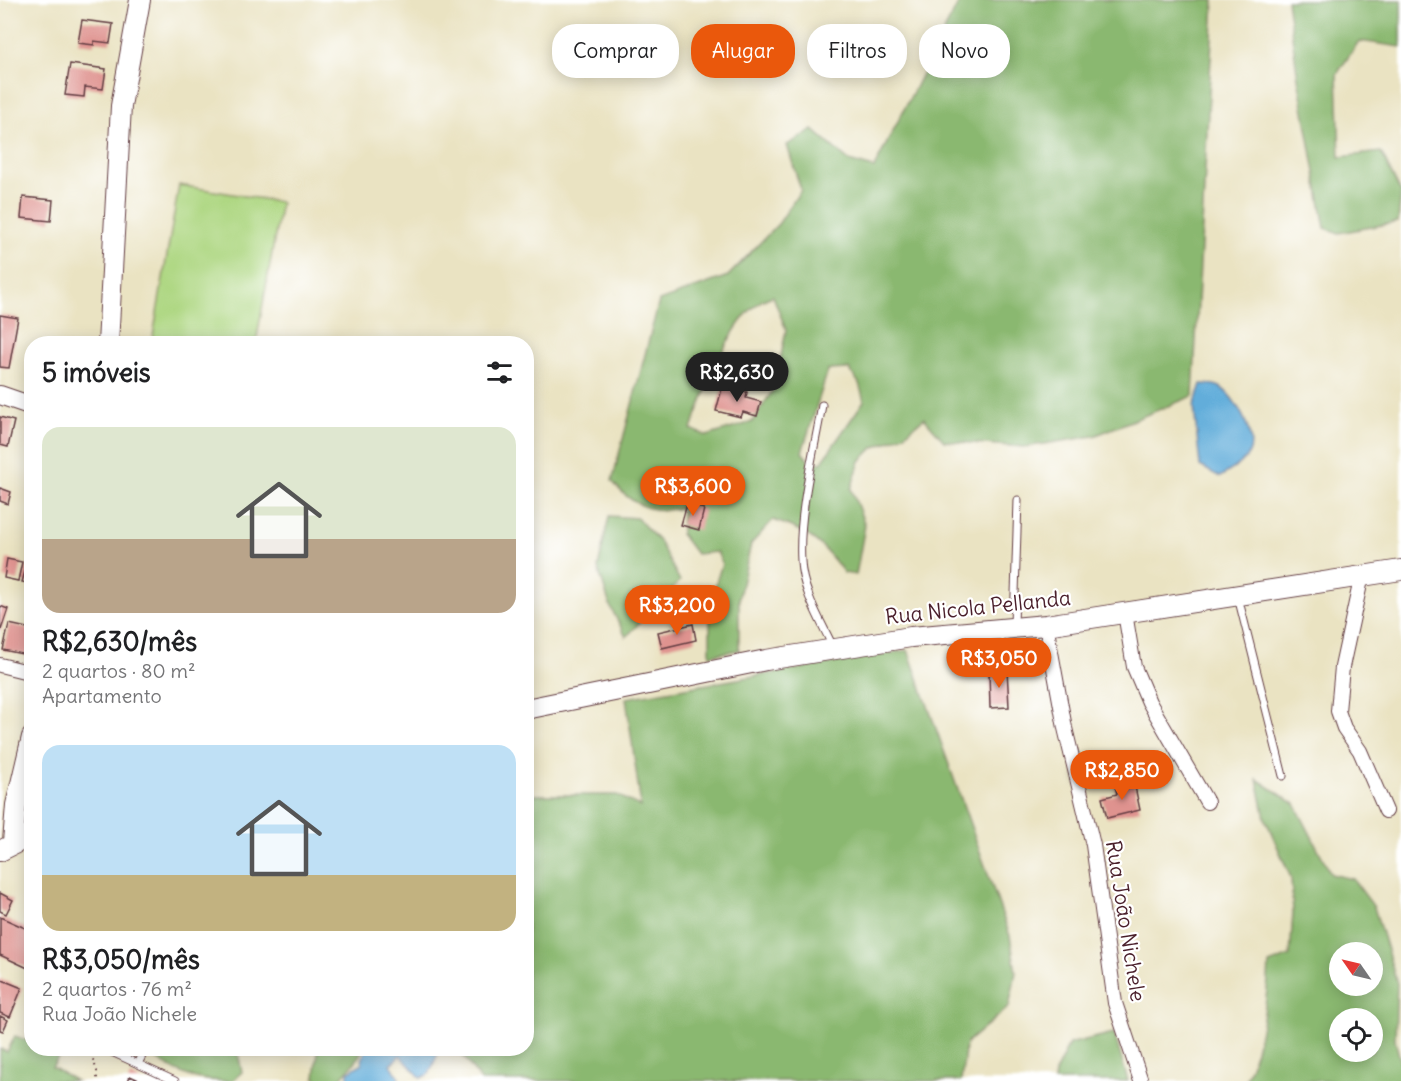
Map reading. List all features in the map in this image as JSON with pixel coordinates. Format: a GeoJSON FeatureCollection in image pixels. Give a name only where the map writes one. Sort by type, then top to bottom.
{"type":"FeatureCollection","features":[{"type":"Feature","properties":{"kind":"main road"},"geometry":{"type":"LineString","coordinates":[[108,336],[121,106],[140,0]]}},
{"type":"Feature","properties":{"kind":"main road","name":"Rua Nicola Pellanda"},"geometry":{"type":"LineString","coordinates":[[534,707],[766,660],[910,637],[1046,626],[1401,570]]}},
{"type":"Feature","properties":{"kind":"main road"},"geometry":{"type":"LineString","coordinates":[[15,843],[16,805],[24,778]]}},
{"type":"Feature","properties":{"kind":"street"},"geometry":{"type":"LineString","coordinates":[[0,395],[24,403]]}},
{"type":"Feature","properties":{"kind":"street"},"geometry":{"type":"LineString","coordinates":[[1362,575],[1342,667],[1338,711],[1344,728],[1360,751],[1386,811]]}},
{"type":"Feature","properties":{"kind":"street"},"geometry":{"type":"LineString","coordinates":[[1125,613],[1134,667],[1149,702],[1208,802]]}},
{"type":"Feature","properties":{"kind":"street","name":"Rua João Nichele"},"geometry":{"type":"LineString","coordinates":[[1046,626],[1065,728],[1093,845],[1115,1003],[1141,1081]]}},
{"type":"Feature","properties":{"kind":"street"},"geometry":{"type":"LineString","coordinates":[[0,665],[24,671]]}},
{"type":"Feature","properties":{"kind":"lane"},"geometry":{"type":"LineString","coordinates":[[822,405],[810,476],[801,562],[808,594],[834,650]]}},
{"type":"Feature","properties":{"kind":"lane"},"geometry":{"type":"LineString","coordinates":[[1013,627],[1018,500]]}},
{"type":"Feature","properties":{"kind":"lane"},"geometry":{"type":"LineString","coordinates":[[1237,595],[1283,776]]}},
{"type":"Feature","properties":{"kind":"lane"},"geometry":{"type":"LineString","coordinates":[[120,1056],[175,1081]]}},
{"type":"Feature","properties":{"kind":"lane"},"geometry":{"type":"LineString","coordinates":[[138,1064],[142,1056]]}},
{"type":"Feature","properties":{"kind":"path"},"geometry":{"type":"LineString","coordinates":[[92,1056],[97,1071],[96,1081]]}},
{"type":"Feature","properties":{"kind":"green space"},"geometry":{"type":"Polygon","coordinates":[[[960,0],[1214,0],[1193,396],[1094,436],[1025,447],[944,441],[924,418],[904,435],[873,448],[860,461],[851,489],[865,525],[856,575],[844,573],[829,553],[814,539],[773,520],[751,544],[739,597],[739,650],[710,655],[710,600],[722,564],[717,552],[696,554],[681,534],[682,508],[661,510],[642,506],[634,502],[612,481],[659,301],[728,276],[779,223],[801,190],[787,145],[813,130],[849,161],[874,168],[920,78],[1010,78],[1010,24],[948,24],[960,0]],[[773,296],[758,303],[745,316],[722,353],[691,429],[707,436],[752,422],[775,387],[786,330],[773,296]],[[849,369],[828,370],[802,452],[810,462],[821,463],[864,401],[859,383],[849,369]]]}},
{"type":"Feature","properties":{"kind":"green space"},"geometry":{"type":"Polygon","coordinates":[[[1287,0],[1401,0],[1401,47],[1359,41],[1337,74],[1340,157],[1381,152],[1401,193],[1398,222],[1339,233],[1325,228],[1297,72],[1287,0]]]}},
{"type":"Feature","properties":{"kind":"green space"},"geometry":{"type":"Polygon","coordinates":[[[179,185],[281,202],[257,336],[153,336],[179,185]]]}},
{"type":"Feature","properties":{"kind":"green space"},"geometry":{"type":"Polygon","coordinates":[[[609,516],[637,518],[659,541],[680,581],[626,637],[610,606],[598,568],[609,516]]]}},
{"type":"Feature","properties":{"kind":"green space"},"geometry":{"type":"Polygon","coordinates":[[[908,650],[1010,936],[1016,972],[1009,1007],[966,1043],[961,1081],[481,1081],[463,1056],[534,1056],[534,795],[617,795],[641,807],[626,698],[908,650]]]}},
{"type":"Feature","properties":{"kind":"green space"},"geometry":{"type":"Polygon","coordinates":[[[1257,779],[1295,804],[1331,874],[1353,879],[1374,907],[1397,983],[1395,1040],[1401,1063],[1401,1081],[1245,1081],[1262,1024],[1269,964],[1290,956],[1293,912],[1291,878],[1265,818],[1257,779]]]}},
{"type":"Feature","properties":{"kind":"green space"},"geometry":{"type":"Polygon","coordinates":[[[1114,1033],[1128,1081],[1054,1081],[1055,1073],[1069,1044],[1114,1033]]]}},
{"type":"Feature","properties":{"kind":"green space"},"geometry":{"type":"Polygon","coordinates":[[[15,1036],[24,1039],[24,1056],[59,1056],[52,1067],[76,1081],[0,1081],[0,1049],[7,1052],[15,1036]]]}},
{"type":"Feature","properties":{"kind":"green space"},"geometry":{"type":"Polygon","coordinates":[[[239,1056],[242,1072],[232,1081],[199,1079],[173,1069],[154,1057],[239,1056]]]}},
{"type":"Feature","properties":{"kind":"green space"},"geometry":{"type":"Polygon","coordinates":[[[317,1056],[359,1056],[338,1081],[320,1081],[315,1078],[317,1056]]]}},
{"type":"Feature","properties":{"kind":"water"},"geometry":{"type":"Polygon","coordinates":[[[1201,384],[1216,385],[1226,392],[1238,407],[1250,436],[1251,445],[1247,457],[1220,477],[1200,466],[1194,406],[1201,384]]]}},
{"type":"Feature","properties":{"kind":"water"},"geometry":{"type":"Polygon","coordinates":[[[364,1056],[399,1056],[391,1064],[399,1078],[397,1081],[348,1081],[348,1072],[361,1064],[364,1056]]]}},
{"type":"Feature","properties":{"kind":"water"},"geometry":{"type":"Polygon","coordinates":[[[401,1056],[437,1056],[429,1074],[421,1078],[401,1056]]]}},
{"type":"Feature","properties":{"kind":"building"},"geometry":{"type":"Polygon","coordinates":[[[82,20],[113,24],[110,43],[94,41],[94,45],[78,43],[82,20]]]}},
{"type":"Feature","properties":{"kind":"building"},"geometry":{"type":"Polygon","coordinates":[[[70,64],[106,69],[103,89],[85,87],[84,97],[65,95],[70,64]]]}},
{"type":"Feature","properties":{"kind":"building"},"geometry":{"type":"Polygon","coordinates":[[[23,197],[53,200],[51,221],[21,218],[23,197]]]}},
{"type":"Feature","properties":{"kind":"building"},"geometry":{"type":"Polygon","coordinates":[[[0,315],[18,318],[9,368],[0,367],[0,315]]]}},
{"type":"Feature","properties":{"kind":"building"},"geometry":{"type":"Polygon","coordinates":[[[723,385],[747,392],[746,398],[761,402],[757,416],[743,412],[741,417],[716,411],[723,385]]]}},
{"type":"Feature","properties":{"kind":"building"},"geometry":{"type":"Polygon","coordinates":[[[0,417],[14,421],[8,447],[0,445],[0,417]]]}},
{"type":"Feature","properties":{"kind":"building"},"geometry":{"type":"Polygon","coordinates":[[[0,488],[11,492],[8,504],[0,501],[0,488]]]}},
{"type":"Feature","properties":{"kind":"building"},"geometry":{"type":"Polygon","coordinates":[[[687,504],[704,509],[699,530],[681,525],[687,504]]]}},
{"type":"Feature","properties":{"kind":"building"},"geometry":{"type":"Polygon","coordinates":[[[7,559],[22,562],[18,581],[4,578],[7,559]]]}},
{"type":"Feature","properties":{"kind":"building"},"geometry":{"type":"Polygon","coordinates":[[[0,606],[8,609],[0,633],[0,606]]]}},
{"type":"Feature","properties":{"kind":"building"},"geometry":{"type":"Polygon","coordinates":[[[9,624],[24,627],[24,654],[3,650],[9,624]]]}},
{"type":"Feature","properties":{"kind":"building"},"geometry":{"type":"Polygon","coordinates":[[[693,624],[696,640],[662,648],[658,632],[693,624]]]}},
{"type":"Feature","properties":{"kind":"building"},"geometry":{"type":"Polygon","coordinates":[[[1007,669],[1009,707],[990,708],[989,670],[1007,669]]]}},
{"type":"Feature","properties":{"kind":"building"},"geometry":{"type":"Polygon","coordinates":[[[1134,782],[1140,810],[1107,818],[1102,798],[1117,794],[1115,786],[1134,782]]]}},
{"type":"Feature","properties":{"kind":"building"},"geometry":{"type":"Polygon","coordinates":[[[0,893],[13,900],[6,914],[0,911],[0,893]]]}},
{"type":"Feature","properties":{"kind":"building"},"geometry":{"type":"Polygon","coordinates":[[[0,917],[24,928],[24,966],[0,955],[0,917]]]}},
{"type":"Feature","properties":{"kind":"building"},"geometry":{"type":"Polygon","coordinates":[[[0,979],[22,988],[10,1017],[0,1013],[0,979]]]}},
{"type":"Feature","properties":{"kind":"building"},"geometry":{"type":"Polygon","coordinates":[[[0,1016],[8,1020],[3,1031],[0,1030],[0,1016]]]}},
{"type":"Feature","properties":{"kind":"building"},"geometry":{"type":"Polygon","coordinates":[[[130,1076],[141,1081],[128,1081],[130,1076]]]}}]}
